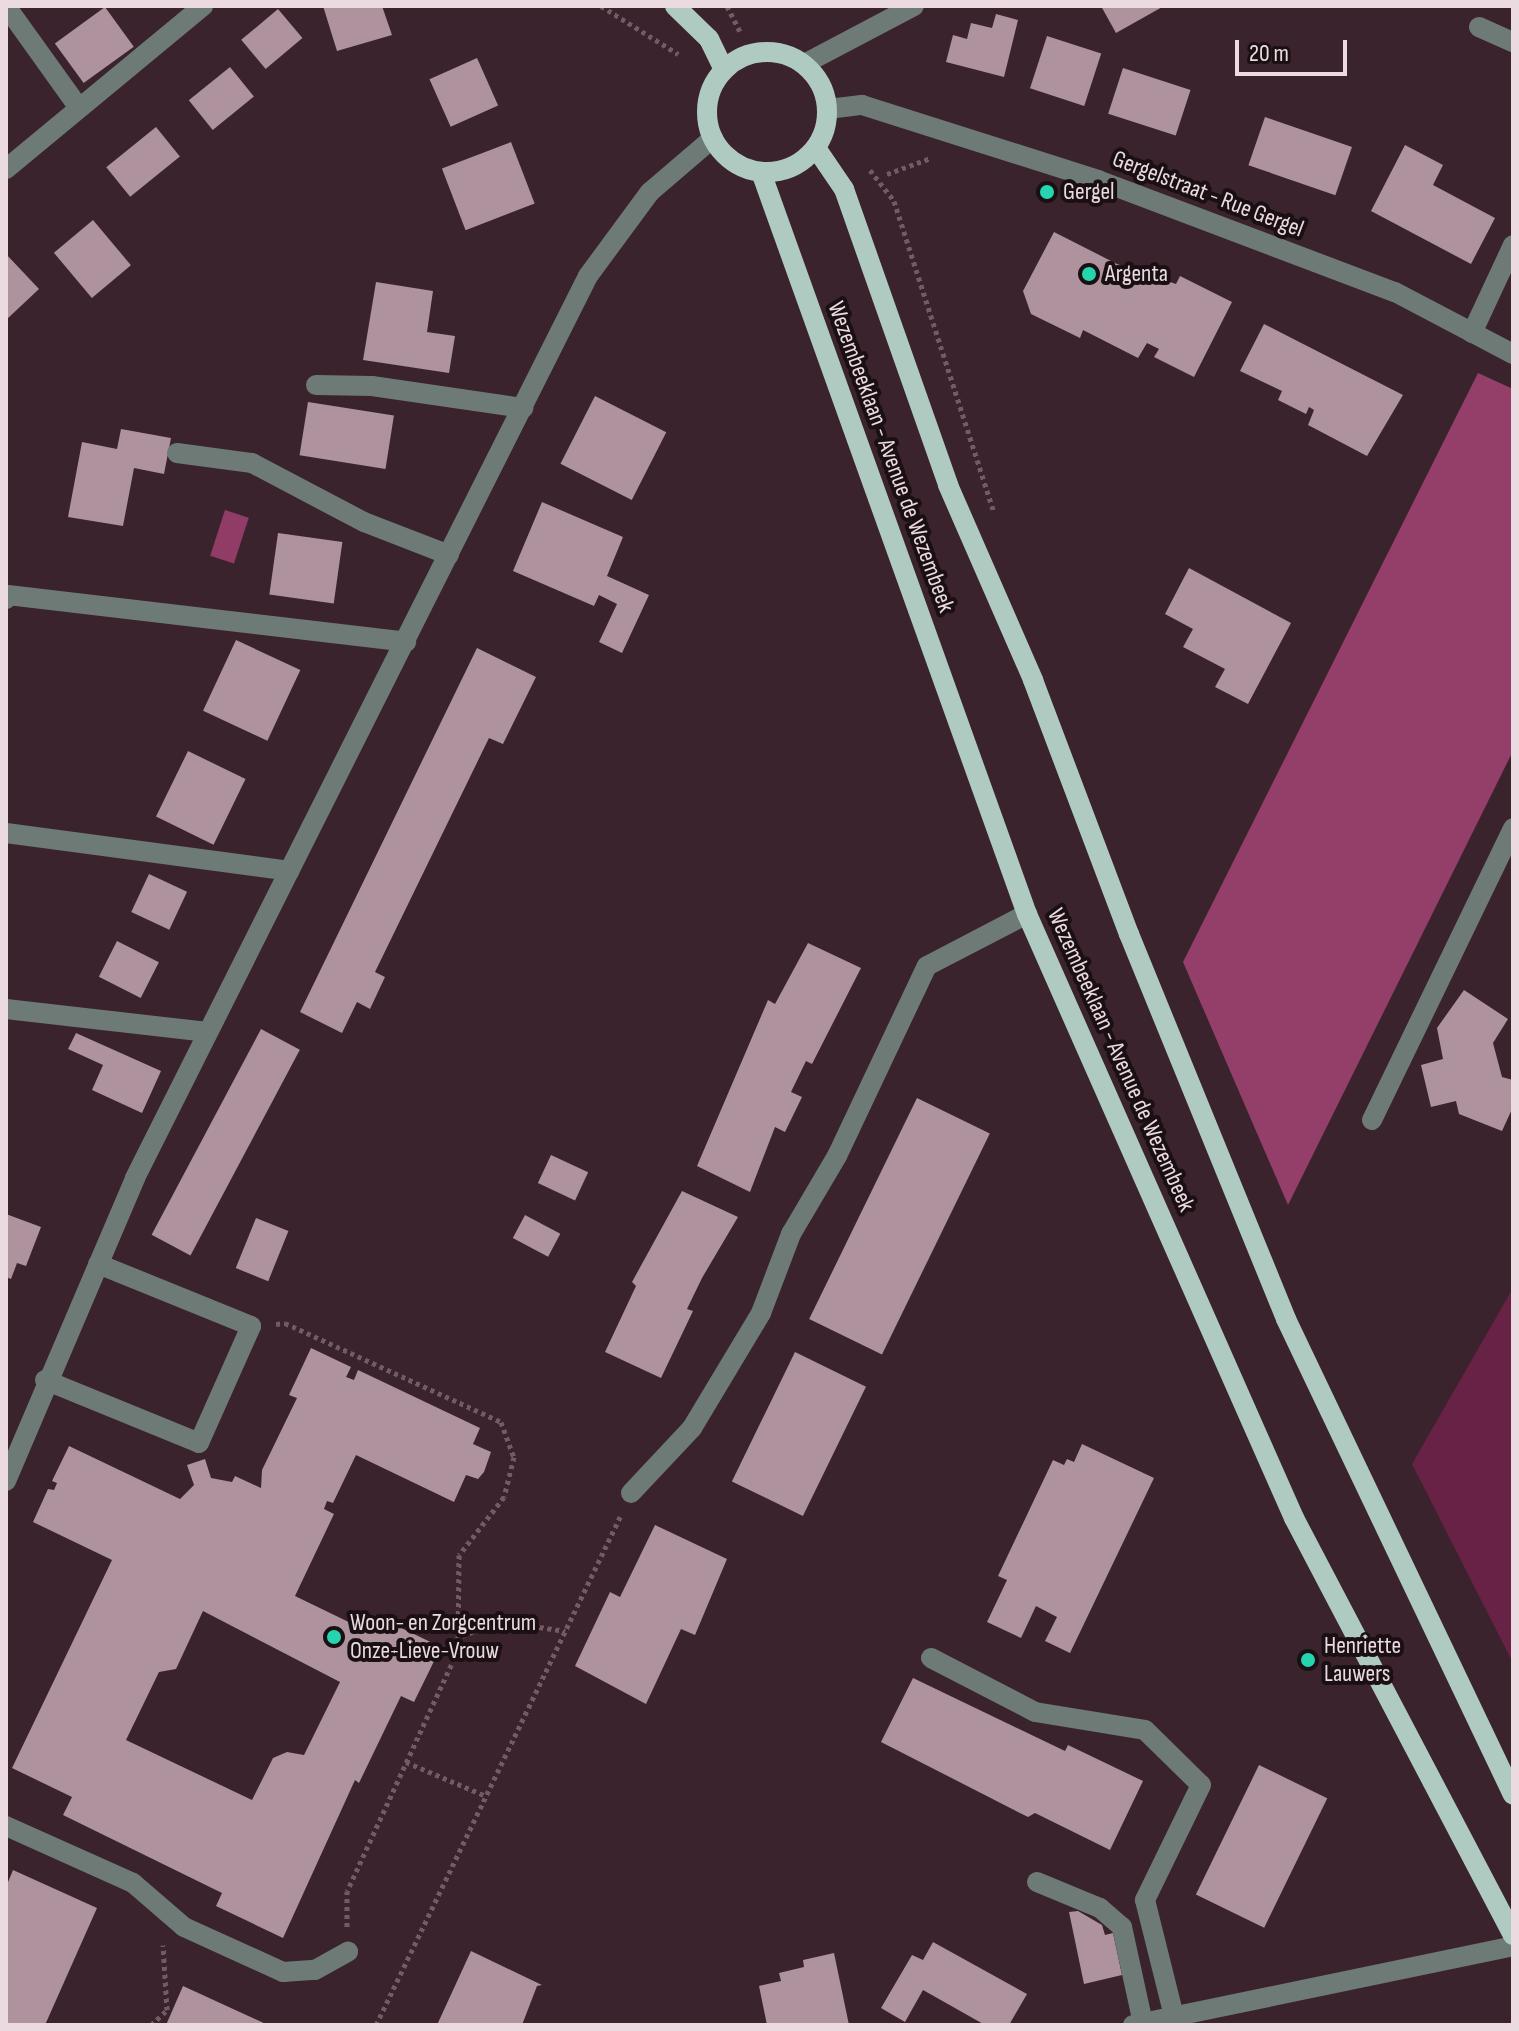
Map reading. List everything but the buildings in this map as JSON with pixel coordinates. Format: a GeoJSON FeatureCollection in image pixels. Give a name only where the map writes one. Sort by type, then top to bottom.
{"type":"FeatureCollection","features":[{"type":"Feature","properties":{"kind":"main road"},"geometry":{"type":"LineString","coordinates":[[675,6],[709,39],[724,70]]}},
{"type":"Feature","properties":{"kind":"main road"},"geometry":{"type":"LineString","coordinates":[[767,52],[804,64],[821,84],[828,109],[816,148],[783,171],[761,172],[725,155],[713,138],[709,96],[724,70],[746,56],[767,52]]}},
{"type":"Feature","properties":{"kind":"main road","name":"Wezembeeklaan - Avenue de Wezembeek"},"geometry":{"type":"LineString","coordinates":[[816,148],[844,189],[948,485],[1033,680],[1129,934],[1286,1319],[1513,1795]]}},
{"type":"Feature","properties":{"kind":"main road","name":"Wezembeeklaan - Avenue de Wezembeek"},"geometry":{"type":"LineString","coordinates":[[761,172],[1027,914],[1294,1518],[1513,1935]]}},
{"type":"Feature","properties":{"kind":"street"},"geometry":{"type":"LineString","coordinates":[[6,6],[79,108]]}},
{"type":"Feature","properties":{"kind":"street"},"geometry":{"type":"LineString","coordinates":[[6,169],[203,6]]}},
{"type":"Feature","properties":{"kind":"street"},"geometry":{"type":"LineString","coordinates":[[804,64],[914,6]]}},
{"type":"Feature","properties":{"kind":"street"},"geometry":{"type":"LineString","coordinates":[[1479,27],[1513,42]]}},
{"type":"Feature","properties":{"kind":"street","name":"Gergelstraat - Rue Gergel"},"geometry":{"type":"LineString","coordinates":[[828,109],[862,105],[1098,180],[1395,292],[1513,354]]}},
{"type":"Feature","properties":{"kind":"street"},"geometry":{"type":"LineString","coordinates":[[6,1481],[45,1380],[208,1032],[588,276],[650,192],[713,138]]}},
{"type":"Feature","properties":{"kind":"street"},"geometry":{"type":"LineString","coordinates":[[1472,333],[1513,245]]}},
{"type":"Feature","properties":{"kind":"street"},"geometry":{"type":"LineString","coordinates":[[316,385],[372,386],[523,408]]}},
{"type":"Feature","properties":{"kind":"street"},"geometry":{"type":"LineString","coordinates":[[177,453],[252,463],[364,522],[449,555]]}},
{"type":"Feature","properties":{"kind":"street"},"geometry":{"type":"LineString","coordinates":[[6,599],[8,595],[24,596],[406,642]]}},
{"type":"Feature","properties":{"kind":"street"},"geometry":{"type":"LineString","coordinates":[[1372,1120],[1513,828]]}},
{"type":"Feature","properties":{"kind":"street"},"geometry":{"type":"LineString","coordinates":[[6,833],[289,871]]}},
{"type":"Feature","properties":{"kind":"street"},"geometry":{"type":"LineString","coordinates":[[631,1493],[692,1428],[761,1313],[791,1234],[837,1156],[927,966],[1027,914]]}},
{"type":"Feature","properties":{"kind":"street"},"geometry":{"type":"LineString","coordinates":[[6,1009],[208,1032]]}},
{"type":"Feature","properties":{"kind":"street"},"geometry":{"type":"LineString","coordinates":[[45,1380],[199,1443],[251,1326],[98,1264]]}},
{"type":"Feature","properties":{"kind":"street"},"geometry":{"type":"LineString","coordinates":[[931,1658],[1035,1712],[1145,1730],[1201,1785],[1145,1900],[1174,2016]]}},
{"type":"Feature","properties":{"kind":"street"},"geometry":{"type":"LineString","coordinates":[[6,1826],[133,1883],[184,1927],[283,1972],[315,1970],[348,1952]]}},
{"type":"Feature","properties":{"kind":"street"},"geometry":{"type":"LineString","coordinates":[[1037,1882],[1100,1908],[1122,1927],[1138,2024],[1513,1946]]}},
{"type":"Feature","properties":{"kind":"path"},"geometry":{"type":"LineString","coordinates":[[601,6],[669,46],[709,96]]}},
{"type":"Feature","properties":{"kind":"path"},"geometry":{"type":"LineString","coordinates":[[867,167],[894,201],[998,526]]}},
{"type":"Feature","properties":{"kind":"path"},"geometry":{"type":"LineString","coordinates":[[251,1326],[285,1323],[501,1422],[514,1457],[504,1497],[459,1555],[454,1601],[462,1636],[347,1891],[348,1952]]}},
{"type":"Feature","properties":{"kind":"path"},"geometry":{"type":"LineString","coordinates":[[376,2025],[631,1493]]}},
{"type":"Feature","properties":{"kind":"path"},"geometry":{"type":"LineString","coordinates":[[462,1636],[500,1621],[565,1631]]}},
{"type":"Feature","properties":{"kind":"path"},"geometry":{"type":"LineString","coordinates":[[406,1762],[486,1796]]}},
{"type":"Feature","properties":{"kind":"path"},"geometry":{"type":"LineString","coordinates":[[151,2025],[167,2010],[164,1912]]}},
{"type":"Feature","properties":{"kind":"shaded area"},"geometry":{"type":"Polygon","coordinates":[[[1478,373],[1513,389],[1513,751],[1288,1205],[1183,962],[1478,373]]]}},
{"type":"Feature","properties":{"kind":"shaded area"},"geometry":{"type":"Polygon","coordinates":[[[225,510],[249,518],[234,563],[210,556],[225,510]]]}},
{"type":"Feature","properties":{"kind":"shaded area"},"geometry":{"type":"Polygon","coordinates":[[[1513,1288],[1513,1663],[1412,1464],[1513,1288]]]}},
{"type":"Feature","properties":{"kind":"place","name":"Gergel"},"geometry":{"type":"Point","coordinates":[1047,192]}},
{"type":"Feature","properties":{"kind":"place","name":"Argenta"},"geometry":{"type":"Point","coordinates":[1089,274]}},
{"type":"Feature","properties":{"kind":"place","name":"Woon- en Zorgcentrum Onze-Lieve-Vrouw"},"geometry":{"type":"Point","coordinates":[334,1637]}},
{"type":"Feature","properties":{"kind":"place","name":"Henriette Lauwers"},"geometry":{"type":"Point","coordinates":[1308,1660]}}]}
